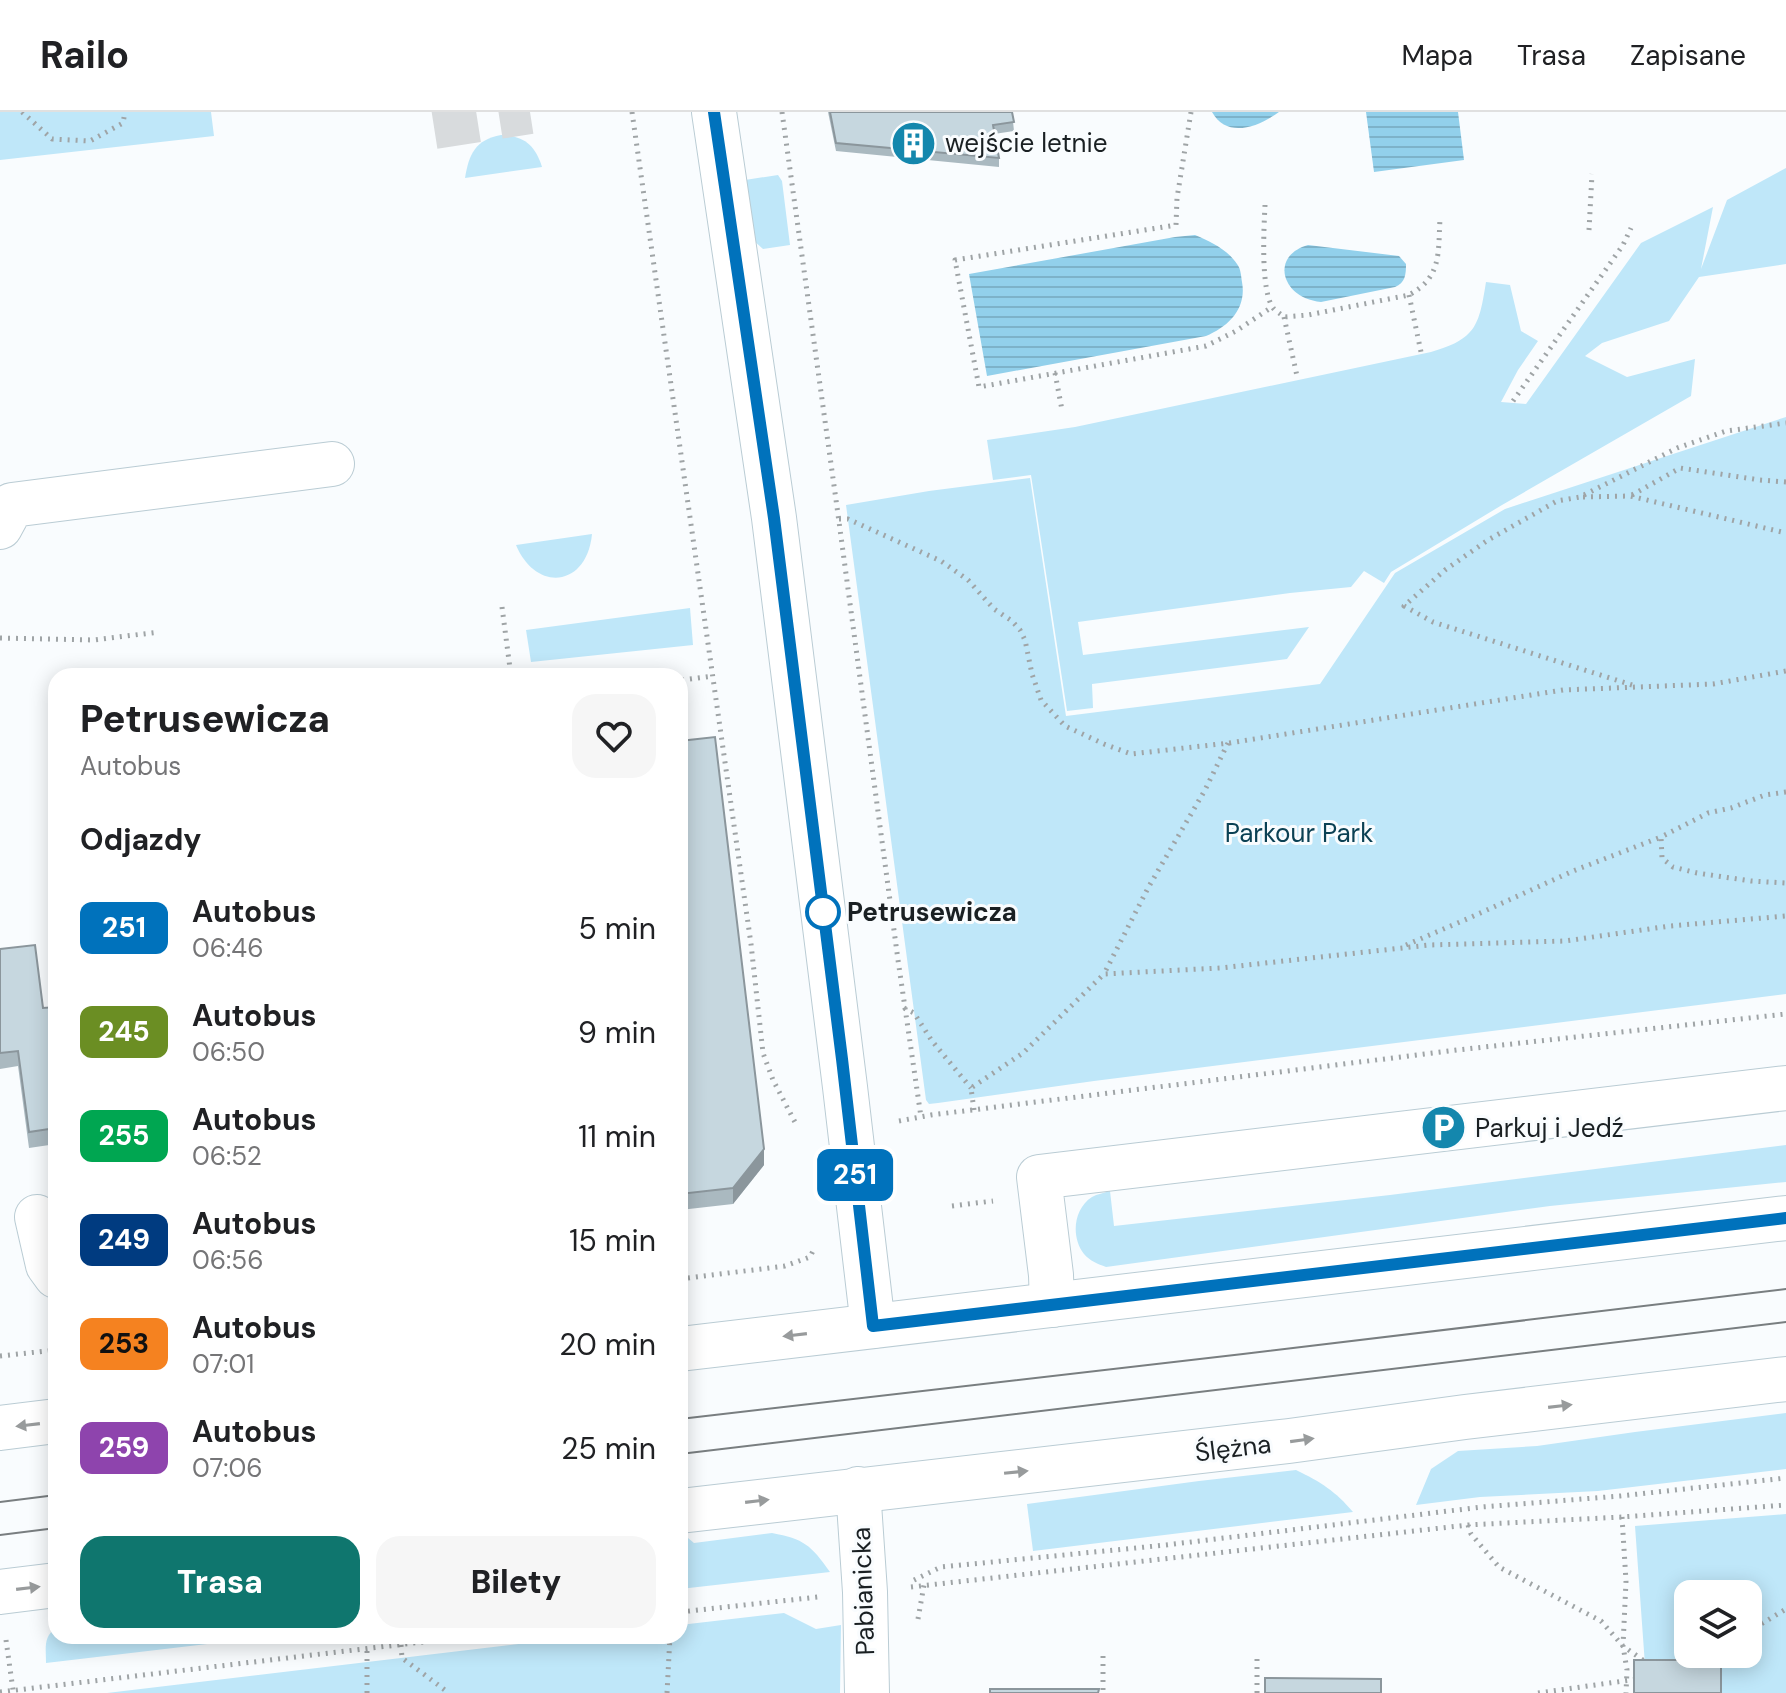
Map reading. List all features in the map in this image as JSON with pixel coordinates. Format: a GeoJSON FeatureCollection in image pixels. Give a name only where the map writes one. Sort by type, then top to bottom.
{"type":"FeatureCollection","features":[{"type":"Feature","properties":{"kind":"main road"},"geometry":{"type":"LineString","coordinates":[[714,112],[774,518],[873,1326]]}},
{"type":"Feature","properties":{"kind":"main road"},"geometry":{"type":"LineString","coordinates":[[0,527],[12,505],[332,464]]}},
{"type":"Feature","properties":{"kind":"main road"},"geometry":{"type":"LineString","coordinates":[[1052,1305],[1039,1177],[1786,1088]]}},
{"type":"Feature","properties":{"kind":"main road"},"geometry":{"type":"LineString","coordinates":[[31,1217],[48,1265]]}},
{"type":"Feature","properties":{"kind":"main road"},"geometry":{"type":"LineString","coordinates":[[688,1348],[1786,1218]]}},
{"type":"Feature","properties":{"kind":"main road","name":"Ślężna"},"geometry":{"type":"LineString","coordinates":[[688,1510],[1266,1444],[1786,1379]]}},
{"type":"Feature","properties":{"kind":"main road"},"geometry":{"type":"LineString","coordinates":[[0,1428],[48,1422]]}},
{"type":"Feature","properties":{"kind":"main road","name":"Pabianicka"},"geometry":{"type":"LineString","coordinates":[[858,1489],[865,1592],[867,1693]]}},
{"type":"Feature","properties":{"kind":"main road"},"geometry":{"type":"LineString","coordinates":[[2,1609],[48,1589]]}},
{"type":"Feature","properties":{"kind":"path"},"geometry":{"type":"LineString","coordinates":[[22,112],[52,139],[90,141],[123,123],[125,112]]}},
{"type":"Feature","properties":{"kind":"path"},"geometry":{"type":"LineString","coordinates":[[632,112],[751,944],[763,1053],[773,1080],[798,1127]]}},
{"type":"Feature","properties":{"kind":"path"},"geometry":{"type":"LineString","coordinates":[[782,112],[921,1117]]}},
{"type":"Feature","properties":{"kind":"path"},"geometry":{"type":"LineString","coordinates":[[1191,112],[1177,198],[1176,225],[955,260],[979,387],[1206,346],[1272,307]]}},
{"type":"Feature","properties":{"kind":"path"},"geometry":{"type":"LineString","coordinates":[[1589,230],[1592,174]]}},
{"type":"Feature","properties":{"kind":"path"},"geometry":{"type":"LineString","coordinates":[[1265,205],[1265,279],[1272,307],[1284,317],[1297,376]]}},
{"type":"Feature","properties":{"kind":"path"},"geometry":{"type":"LineString","coordinates":[[1284,317],[1409,295],[1422,288],[1435,268],[1440,219]]}},
{"type":"Feature","properties":{"kind":"path"},"geometry":{"type":"LineString","coordinates":[[1513,401],[1623,245],[1631,228]]}},
{"type":"Feature","properties":{"kind":"path"},"geometry":{"type":"LineString","coordinates":[[1409,295],[1421,352]]}},
{"type":"Feature","properties":{"kind":"path"},"geometry":{"type":"LineString","coordinates":[[1055,373],[1062,410]]}},
{"type":"Feature","properties":{"kind":"path"},"geometry":{"type":"LineString","coordinates":[[1580,497],[1677,448],[1726,431],[1786,423]]}},
{"type":"Feature","properties":{"kind":"path"},"geometry":{"type":"LineString","coordinates":[[1630,496],[1680,468],[1786,482]]}},
{"type":"Feature","properties":{"kind":"path"},"geometry":{"type":"LineString","coordinates":[[1637,687],[1433,622],[1404,606],[1445,570],[1488,540],[1557,501],[1580,497],[1630,496],[1786,533]]}},
{"type":"Feature","properties":{"kind":"path"},"geometry":{"type":"LineString","coordinates":[[839,519],[848,519],[941,561],[968,580],[994,609],[1012,621],[1025,640],[1041,700],[1065,726],[1131,754],[1229,743],[1563,690],[1713,684],[1786,671]]}},
{"type":"Feature","properties":{"kind":"path"},"geometry":{"type":"LineString","coordinates":[[502,607],[510,668]]}},
{"type":"Feature","properties":{"kind":"path"},"geometry":{"type":"LineString","coordinates":[[0,638],[94,640],[159,632]]}},
{"type":"Feature","properties":{"kind":"path"},"geometry":{"type":"LineString","coordinates":[[688,679],[713,676]]}},
{"type":"Feature","properties":{"kind":"path"},"geometry":{"type":"LineString","coordinates":[[971,1088],[1023,1053],[1104,974],[1229,743]]}},
{"type":"Feature","properties":{"kind":"path"},"geometry":{"type":"LineString","coordinates":[[1397,948],[1573,871],[1661,837],[1708,813],[1765,795],[1786,792]]}},
{"type":"Feature","properties":{"kind":"path"},"geometry":{"type":"LineString","coordinates":[[1661,837],[1662,858],[1673,867],[1751,881],[1786,883]]}},
{"type":"Feature","properties":{"kind":"path"},"geometry":{"type":"LineString","coordinates":[[1104,974],[1220,968],[1429,945],[1565,941],[1670,926],[1786,916]]}},
{"type":"Feature","properties":{"kind":"path"},"geometry":{"type":"LineString","coordinates":[[904,1008],[914,1013],[932,1041],[971,1088],[974,1110]]}},
{"type":"Feature","properties":{"kind":"path"},"geometry":{"type":"LineString","coordinates":[[890,1123],[1457,1050],[1786,1014]]}},
{"type":"Feature","properties":{"kind":"path"},"geometry":{"type":"LineString","coordinates":[[688,1278],[785,1266],[810,1257],[818,1244]]}},
{"type":"Feature","properties":{"kind":"path"},"geometry":{"type":"LineString","coordinates":[[0,1356],[48,1351]]}},
{"type":"Feature","properties":{"kind":"path"},"geometry":{"type":"LineString","coordinates":[[907,1584],[941,1567],[1166,1545],[1482,1507],[1786,1478]]}},
{"type":"Feature","properties":{"kind":"path"},"geometry":{"type":"LineString","coordinates":[[924,1585],[1468,1525],[1786,1505]]}},
{"type":"Feature","properties":{"kind":"path"},"geometry":{"type":"LineString","coordinates":[[1622,1517],[1626,1581],[1623,1646],[1626,1693]]}},
{"type":"Feature","properties":{"kind":"path"},"geometry":{"type":"LineString","coordinates":[[1468,1525],[1471,1534],[1499,1567],[1601,1621],[1623,1646],[1655,1669]]}},
{"type":"Feature","properties":{"kind":"path"},"geometry":{"type":"LineString","coordinates":[[688,1611],[825,1596]]}},
{"type":"Feature","properties":{"kind":"path"},"geometry":{"type":"LineString","coordinates":[[2,1609],[13,1690]]}},
{"type":"Feature","properties":{"kind":"path"},"geometry":{"type":"LineString","coordinates":[[1762,1624],[1786,1609]]}},
{"type":"Feature","properties":{"kind":"path"},"geometry":{"type":"LineString","coordinates":[[0,1692],[408,1644]]}},
{"type":"Feature","properties":{"kind":"path"},"geometry":{"type":"LineString","coordinates":[[667,1693],[670,1644]]}},
{"type":"Feature","properties":{"kind":"path"},"geometry":{"type":"LineString","coordinates":[[400,1645],[402,1658],[449,1693]]}},
{"type":"Feature","properties":{"kind":"path"},"geometry":{"type":"LineString","coordinates":[[367,1649],[367,1693]]}},
{"type":"Feature","properties":{"kind":"path"},"geometry":{"type":"LineString","coordinates":[[1103,1656],[1103,1693]]}},
{"type":"Feature","properties":{"kind":"path"},"geometry":{"type":"LineString","coordinates":[[1257,1658],[1257,1693]]}},
{"type":"Feature","properties":{"kind":"path"},"geometry":{"type":"LineString","coordinates":[[1538,1693],[1639,1679]]}},
{"type":"Feature","properties":{"kind":"green space"},"geometry":{"type":"Polygon","coordinates":[[[0,112],[211,112],[214,136],[0,160],[0,112]]]}},
{"type":"Feature","properties":{"kind":"green space"},"geometry":{"type":"Polygon","coordinates":[[[501,135],[528,143],[542,167],[465,178],[479,144],[501,135]]]}},
{"type":"Feature","properties":{"kind":"green space"},"geometry":{"type":"Polygon","coordinates":[[[1786,168],[1786,264],[1699,277],[1669,321],[1602,343],[1585,356],[1627,377],[1695,359],[1691,396],[1391,572],[1384,583],[1364,571],[1351,587],[1078,622],[1083,655],[1309,627],[1287,659],[1092,684],[1093,708],[1067,711],[1031,475],[993,480],[987,440],[1075,427],[1431,352],[1458,342],[1473,329],[1481,310],[1486,282],[1510,285],[1521,331],[1538,341],[1501,402],[1526,404],[1641,243],[1713,207],[1701,269],[1727,200],[1786,168]]]}},
{"type":"Feature","properties":{"kind":"green space"},"geometry":{"type":"Polygon","coordinates":[[[778,175],[782,181],[790,245],[763,249],[753,240],[745,180],[778,175]]]}},
{"type":"Feature","properties":{"kind":"green space","name":"Parkour Park"},"geometry":{"type":"Polygon","coordinates":[[[1786,417],[1786,994],[929,1104],[926,1100],[846,505],[1030,478],[1066,716],[1320,684],[1395,573],[1505,509],[1786,417]]]}},
{"type":"Feature","properties":{"kind":"green space"},"geometry":{"type":"Polygon","coordinates":[[[592,534],[581,565],[560,577],[548,577],[536,571],[516,545],[592,534]]]}},
{"type":"Feature","properties":{"kind":"green space"},"geometry":{"type":"Polygon","coordinates":[[[690,608],[693,645],[531,662],[526,630],[690,608]]]}},
{"type":"Feature","properties":{"kind":"green space"},"geometry":{"type":"Polygon","coordinates":[[[1786,1145],[1786,1182],[1550,1206],[1106,1267],[1084,1254],[1077,1240],[1076,1224],[1081,1209],[1094,1196],[1110,1191],[1114,1226],[1786,1145]]]}},
{"type":"Feature","properties":{"kind":"green space"},"geometry":{"type":"Polygon","coordinates":[[[1786,1413],[1786,1469],[1598,1491],[1480,1497],[1416,1505],[1431,1469],[1458,1451],[1537,1446],[1786,1413]]]}},
{"type":"Feature","properties":{"kind":"green space"},"geometry":{"type":"Polygon","coordinates":[[[1296,1470],[1327,1488],[1353,1512],[1033,1551],[1027,1504],[1296,1470]]]}},
{"type":"Feature","properties":{"kind":"green space"},"geometry":{"type":"Polygon","coordinates":[[[1786,1514],[1786,1693],[1647,1693],[1635,1526],[1786,1514]]]}},
{"type":"Feature","properties":{"kind":"green space"},"geometry":{"type":"Polygon","coordinates":[[[772,1533],[806,1545],[830,1572],[688,1588],[688,1538],[694,1543],[772,1533]]]}},
{"type":"Feature","properties":{"kind":"green space"},"geometry":{"type":"Polygon","coordinates":[[[784,1613],[816,1629],[841,1625],[840,1693],[107,1693],[519,1644],[688,1644],[688,1624],[784,1613]]]}},
{"type":"Feature","properties":{"kind":"green space"},"geometry":{"type":"Polygon","coordinates":[[[47,1639],[48,1644],[207,1644],[46,1663],[47,1639]]]}},
{"type":"Feature","properties":{"kind":"shaded area"},"geometry":{"type":"Polygon","coordinates":[[[1212,112],[1279,112],[1253,126],[1234,128],[1226,126],[1212,112]]]}},
{"type":"Feature","properties":{"kind":"shaded area"},"geometry":{"type":"Polygon","coordinates":[[[1366,112],[1458,112],[1464,160],[1374,172],[1366,112]]]}},
{"type":"Feature","properties":{"kind":"shaded area"},"geometry":{"type":"Polygon","coordinates":[[[1195,235],[1224,250],[1240,270],[1242,301],[1234,316],[1222,328],[1206,336],[987,376],[969,274],[1195,235]]]}},
{"type":"Feature","properties":{"kind":"shaded area"},"geometry":{"type":"Polygon","coordinates":[[[1308,245],[1399,256],[1406,264],[1406,272],[1401,283],[1395,287],[1321,302],[1308,299],[1289,286],[1285,267],[1296,250],[1308,245]]]}},
{"type":"Feature","properties":{"kind":"building","name":"wejście letnie"},"geometry":{"type":"Polygon","coordinates":[[[830,112],[1012,112],[1014,122],[993,125],[999,158],[836,143],[830,112]]]}},
{"type":"Feature","properties":{"kind":"building"},"geometry":{"type":"Polygon","coordinates":[[[715,737],[764,1149],[733,1188],[688,1193],[688,740],[715,737]]]}},
{"type":"Feature","properties":{"kind":"building"},"geometry":{"type":"Polygon","coordinates":[[[35,945],[43,1008],[48,1008],[48,1129],[29,1132],[18,1051],[0,1053],[0,949],[35,945]]]}},
{"type":"Feature","properties":{"kind":"building"},"geometry":{"type":"Polygon","coordinates":[[[1634,1660],[1674,1660],[1674,1668],[1721,1668],[1721,1693],[1634,1693],[1634,1660]]]}},
{"type":"Feature","properties":{"kind":"building"},"geometry":{"type":"Polygon","coordinates":[[[1265,1678],[1381,1679],[1381,1693],[1265,1693],[1265,1678]]]}},
{"type":"Feature","properties":{"kind":"building"},"geometry":{"type":"Polygon","coordinates":[[[990,1689],[1099,1689],[1098,1693],[990,1693],[990,1689]]]}},
{"type":"Feature","properties":{"kind":"tunnel"},"geometry":{"type":"LineString","coordinates":[[434,127],[530,112]]}},
{"type":"Feature","properties":{"kind":"tram line"},"geometry":{"type":"LineString","coordinates":[[688,1418],[1786,1289]]}},
{"type":"Feature","properties":{"kind":"tram line"},"geometry":{"type":"LineString","coordinates":[[688,1453],[1786,1322]]}},
{"type":"Feature","properties":{"kind":"tram line"},"geometry":{"type":"LineString","coordinates":[[0,1502],[48,1496]]}},
{"type":"Feature","properties":{"kind":"tram line"},"geometry":{"type":"LineString","coordinates":[[0,1535],[48,1529]]}},
{"type":"Feature","properties":{"kind":"bus line","name":"251"},"geometry":{"type":"LineString","coordinates":[[714,112],[774,518],[873,1326],[1786,1218]]}},
{"type":"Feature","properties":{"kind":"place","name":"wejście letnie"},"geometry":{"type":"Point","coordinates":[914,143]}},
{"type":"Feature","properties":{"kind":"place","name":"Petrusewicza"},"geometry":{"type":"Point","coordinates":[823,912]}},
{"type":"Feature","properties":{"kind":"place","name":"Parkuj i Jedź"},"geometry":{"type":"Point","coordinates":[1444,1128]}}]}
